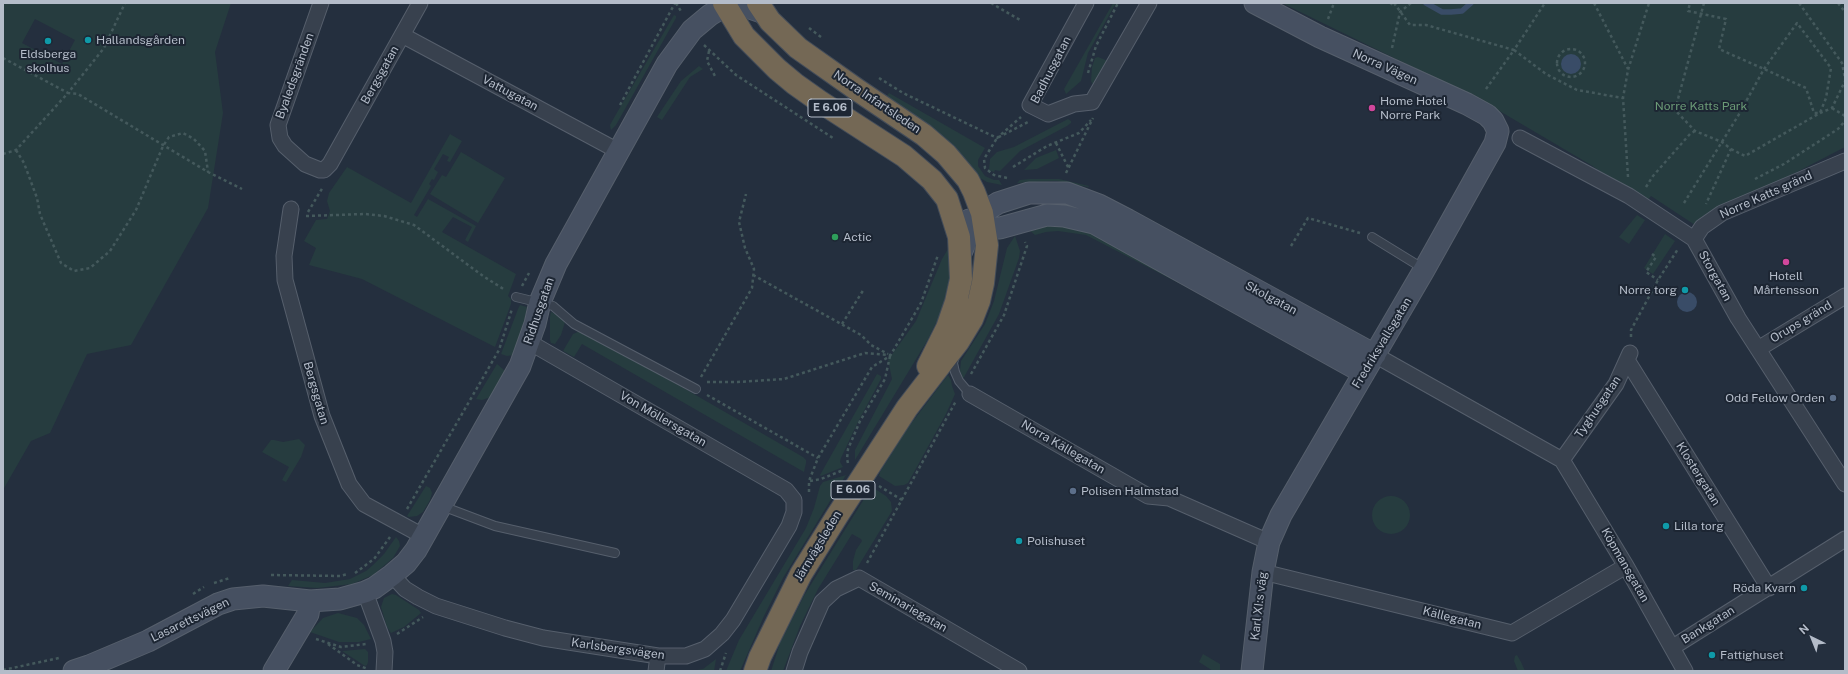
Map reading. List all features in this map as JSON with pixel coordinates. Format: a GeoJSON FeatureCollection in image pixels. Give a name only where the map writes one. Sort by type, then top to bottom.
{"type":"FeatureCollection","features":[{"type":"Feature","properties":{"kind":"highway","name":"E 6.06"},"geometry":{"type":"LineString","coordinates":[[725,4],[744,36],[777,69],[795,84],[904,156],[932,180],[947,199]]}},
{"type":"Feature","properties":{"kind":"highway","name":"Norra Infartsleden"},"geometry":{"type":"LineString","coordinates":[[761,8],[798,48],[924,135],[946,154],[968,180],[980,222]]}},
{"type":"Feature","properties":{"kind":"highway","name":"Järnvägsleden"},"geometry":{"type":"LineString","coordinates":[[907,408],[947,328],[956,302],[961,279],[961,253],[955,221],[947,199]]}},
{"type":"Feature","properties":{"kind":"highway","name":"Järnvägsleden"},"geometry":{"type":"LineString","coordinates":[[755,671],[760,656],[801,574],[868,466],[907,408],[958,342],[972,320],[979,301],[987,263],[980,222]]}},
{"type":"Feature","properties":{"kind":"street","name":"Byaledsgränden"},"geometry":{"type":"LineString","coordinates":[[305,164],[285,146],[280,138],[278,125],[321,3]]}},
{"type":"Feature","properties":{"kind":"street","name":"Bergsgatan"},"geometry":{"type":"LineString","coordinates":[[305,164],[320,170],[324,170],[330,164],[420,3]]}},
{"type":"Feature","properties":{"kind":"street","name":"Badhusgatan"},"geometry":{"type":"LineString","coordinates":[[1086,3],[1030,105],[1048,114],[1074,104],[1092,102],[1149,3]]}},
{"type":"Feature","properties":{"kind":"street","name":"Norra Vägen"},"geometry":{"type":"LineString","coordinates":[[1255,3],[1320,37],[1467,104],[1487,115],[1493,121],[1498,131],[1495,143]]}},
{"type":"Feature","properties":{"kind":"street","name":"Ridhusgatan"},"geometry":{"type":"LineString","coordinates":[[340,599],[365,592],[392,575],[409,559],[441,506],[518,369],[529,342],[540,302],[556,264],[659,77],[692,30],[725,4]]}},
{"type":"Feature","properties":{"kind":"street"},"geometry":{"type":"LineString","coordinates":[[725,4],[738,4],[761,8]]}},
{"type":"Feature","properties":{"kind":"street","name":"Vattugatan"},"geometry":{"type":"LineString","coordinates":[[402,35],[618,151]]}},
{"type":"Feature","properties":{"kind":"street","name":"Storgatan"},"geometry":{"type":"LineString","coordinates":[[1520,138],[1629,196],[1691,237],[1738,318],[1845,484]]}},
{"type":"Feature","properties":{"kind":"street","name":"Fredriksvallsgatan"},"geometry":{"type":"LineString","coordinates":[[1268,542],[1280,515],[1375,355],[1495,143]]}},
{"type":"Feature","properties":{"kind":"street","name":"Norre Katts gränd"},"geometry":{"type":"LineString","coordinates":[[1691,237],[1722,213],[1845,161]]}},
{"type":"Feature","properties":{"kind":"street","name":"Skolgatan"},"geometry":{"type":"LineString","coordinates":[[1364,373],[1094,223],[1064,216],[1047,215],[1000,228],[980,222],[998,203],[1029,193],[1054,192],[1081,197],[1128,220],[1375,355],[1562,460]]}},
{"type":"Feature","properties":{"kind":"street"},"geometry":{"type":"LineString","coordinates":[[947,199],[980,222],[961,253]]}},
{"type":"Feature","properties":{"kind":"street","name":"Bergsgatan"},"geometry":{"type":"LineString","coordinates":[[290,209],[284,256],[285,280],[322,416],[349,484],[364,504],[423,536]]}},
{"type":"Feature","properties":{"kind":"street","name":"Orups gränd"},"geometry":{"type":"LineString","coordinates":[[1758,349],[1845,296]]}},
{"type":"Feature","properties":{"kind":"street","name":"Von Möllersgatan"},"geometry":{"type":"LineString","coordinates":[[529,342],[771,480],[786,490],[794,500]]}},
{"type":"Feature","properties":{"kind":"street","name":"Tyghusgatan"},"geometry":{"type":"LineString","coordinates":[[1562,460],[1616,384],[1629,356]]}},
{"type":"Feature","properties":{"kind":"street","name":"Klostergatan"},"geometry":{"type":"LineString","coordinates":[[1629,356],[1769,588]]}},
{"type":"Feature","properties":{"kind":"street","name":"Norra Källegatan"},"geometry":{"type":"LineString","coordinates":[[967,391],[1148,496],[1169,498],[1268,542]]}},
{"type":"Feature","properties":{"kind":"street","name":"Köpmansgatan"},"geometry":{"type":"LineString","coordinates":[[1562,460],[1626,566],[1673,647],[1685,671]]}},
{"type":"Feature","properties":{"kind":"street","name":"Karlsbergsvägen"},"geometry":{"type":"LineString","coordinates":[[392,575],[405,589],[418,598],[436,606],[504,628],[542,638],[657,664],[705,649],[722,634],[789,526],[794,512],[794,500]]}},
{"type":"Feature","properties":{"kind":"street","name":"Bankgatan"},"geometry":{"type":"LineString","coordinates":[[1673,647],[1845,539]]}},
{"type":"Feature","properties":{"kind":"street","name":"Karl XI:s väg"},"geometry":{"type":"LineString","coordinates":[[1252,671],[1263,572],[1268,542]]}},
{"type":"Feature","properties":{"kind":"street","name":"Källegatan"},"geometry":{"type":"LineString","coordinates":[[1263,572],[1512,633],[1626,566]]}},
{"type":"Feature","properties":{"kind":"street","name":"Seminariegatan"},"geometry":{"type":"LineString","coordinates":[[794,671],[800,652],[822,602],[836,589],[859,578],[1019,671]]}},
{"type":"Feature","properties":{"kind":"street"},"geometry":{"type":"LineString","coordinates":[[365,592],[383,641],[385,652],[377,670]]}},
{"type":"Feature","properties":{"kind":"street","name":"Lasarettsvägen"},"geometry":{"type":"LineString","coordinates":[[74,671],[148,641],[218,604],[233,599],[263,596],[310,601],[340,599]]}},
{"type":"Feature","properties":{"kind":"street"},"geometry":{"type":"LineString","coordinates":[[274,671],[298,634],[308,614],[310,601]]}},
{"type":"Feature","properties":{"kind":"lane"},"geometry":{"type":"LineString","coordinates":[[1372,237],[1424,270]]}},
{"type":"Feature","properties":{"kind":"lane"},"geometry":{"type":"LineString","coordinates":[[516,297],[553,306],[574,324],[697,386]]}},
{"type":"Feature","properties":{"kind":"lane"},"geometry":{"type":"LineString","coordinates":[[958,342],[953,363],[959,381],[967,391]]}},
{"type":"Feature","properties":{"kind":"lane"},"geometry":{"type":"LineString","coordinates":[[441,506],[495,526],[615,553]]}},
{"type":"Feature","properties":{"kind":"path"},"geometry":{"type":"LineString","coordinates":[[3,154],[16,150],[68,92],[104,48],[125,3]]}},
{"type":"Feature","properties":{"kind":"path"},"geometry":{"type":"LineString","coordinates":[[676,3],[692,30],[709,50],[736,76],[833,138]]}},
{"type":"Feature","properties":{"kind":"path"},"geometry":{"type":"LineString","coordinates":[[991,3],[1020,20]]}},
{"type":"Feature","properties":{"kind":"path"},"geometry":{"type":"LineString","coordinates":[[1087,79],[1096,46],[1118,3]]}},
{"type":"Feature","properties":{"kind":"path"},"geometry":{"type":"LineString","coordinates":[[1390,3],[1395,4],[1410,25],[1426,25],[1514,50],[1546,74],[1577,90],[1623,98]]}},
{"type":"Feature","properties":{"kind":"path"},"geometry":{"type":"LineString","coordinates":[[1388,68],[1400,12],[1411,3]]}},
{"type":"Feature","properties":{"kind":"path"},"geometry":{"type":"LineString","coordinates":[[1486,90],[1545,3]]}},
{"type":"Feature","properties":{"kind":"path"},"geometry":{"type":"LineString","coordinates":[[1594,3],[1628,70]]}},
{"type":"Feature","properties":{"kind":"path"},"geometry":{"type":"LineString","coordinates":[[1629,196],[1623,98],[1628,70],[1649,3]]}},
{"type":"Feature","properties":{"kind":"path"},"geometry":{"type":"LineString","coordinates":[[1690,3],[1688,11],[1726,19],[1719,49],[1806,88],[1814,112],[1820,113]]}},
{"type":"Feature","properties":{"kind":"path"},"geometry":{"type":"LineString","coordinates":[[1704,3],[1691,53],[1677,97],[1675,110],[1695,130],[1722,142],[1731,149],[1745,156],[1820,113],[1832,108],[1845,80],[1842,63],[1799,3]]}},
{"type":"Feature","properties":{"kind":"path"},"geometry":{"type":"LineString","coordinates":[[1838,3],[1845,12]]}},
{"type":"Feature","properties":{"kind":"path"},"geometry":{"type":"LineString","coordinates":[[1684,203],[1722,142],[1764,69],[1798,23],[1831,68],[1826,98],[1820,113]]}},
{"type":"Feature","properties":{"kind":"path"},"geometry":{"type":"LineString","coordinates":[[804,24],[826,41]]}},
{"type":"Feature","properties":{"kind":"path"},"geometry":{"type":"LineString","coordinates":[[709,50],[707,61],[716,78]]}},
{"type":"Feature","properties":{"kind":"path"},"geometry":{"type":"LineString","coordinates":[[1568,50],[1580,53],[1585,61],[1583,70],[1576,76],[1572,77],[1563,75],[1558,68],[1558,59],[1560,55],[1568,50]]}},
{"type":"Feature","properties":{"kind":"path"},"geometry":{"type":"LineString","coordinates":[[3,58],[68,92],[78,94],[163,146],[208,172],[242,189]]}},
{"type":"Feature","properties":{"kind":"path"},"geometry":{"type":"LineString","coordinates":[[1560,81],[1563,75]]}},
{"type":"Feature","properties":{"kind":"path"},"geometry":{"type":"LineString","coordinates":[[878,77],[903,93],[998,138],[1020,118],[1030,105]]}},
{"type":"Feature","properties":{"kind":"path"},"geometry":{"type":"LineString","coordinates":[[1832,108],[1845,116]]}},
{"type":"Feature","properties":{"kind":"path"},"geometry":{"type":"LineString","coordinates":[[1013,167],[1047,146],[1079,133],[1093,118],[1067,173],[1060,173]]}},
{"type":"Feature","properties":{"kind":"path"},"geometry":{"type":"LineString","coordinates":[[1752,181],[1784,164],[1838,129],[1845,122]]}},
{"type":"Feature","properties":{"kind":"path"},"geometry":{"type":"LineString","coordinates":[[1653,176],[1695,130]]}},
{"type":"Feature","properties":{"kind":"path"},"geometry":{"type":"LineString","coordinates":[[16,150],[24,164],[37,198],[40,214],[61,263],[74,271],[90,268],[110,251],[136,210],[163,146],[169,137],[183,133],[194,139],[205,151],[208,172]]}},
{"type":"Feature","properties":{"kind":"path"},"geometry":{"type":"LineString","coordinates":[[1056,143],[1069,168]]}},
{"type":"Feature","properties":{"kind":"path"},"geometry":{"type":"LineString","coordinates":[[991,147],[984,159],[985,168],[994,175],[1007,178],[1014,177]]}},
{"type":"Feature","properties":{"kind":"path"},"geometry":{"type":"LineString","coordinates":[[1709,196],[1731,149]]}},
{"type":"Feature","properties":{"kind":"path"},"geometry":{"type":"LineString","coordinates":[[697,386],[752,288],[754,269],[746,248],[739,222],[746,194]]}},
{"type":"Feature","properties":{"kind":"path"},"geometry":{"type":"LineString","coordinates":[[306,216],[365,214],[384,216],[414,226],[483,276],[516,297],[499,350],[398,523]]}},
{"type":"Feature","properties":{"kind":"path"},"geometry":{"type":"LineString","coordinates":[[1291,246],[1308,218],[1372,237]]}},
{"type":"Feature","properties":{"kind":"path"},"geometry":{"type":"LineString","coordinates":[[859,578],[902,500],[967,391],[1004,315],[1026,246],[1024,237]]}},
{"type":"Feature","properties":{"kind":"path"},"geometry":{"type":"LineString","coordinates":[[1629,356],[1631,330],[1658,280],[1691,237]]}},
{"type":"Feature","properties":{"kind":"path"},"geometry":{"type":"LineString","coordinates":[[850,468],[846,460],[848,449],[860,421],[885,379],[890,356],[921,303],[939,251]]}},
{"type":"Feature","properties":{"kind":"path"},"geometry":{"type":"LineString","coordinates":[[1652,254],[1656,257],[1646,272],[1658,280]]}},
{"type":"Feature","properties":{"kind":"path"},"geometry":{"type":"LineString","coordinates":[[753,275],[861,335],[872,345],[890,356]]}},
{"type":"Feature","properties":{"kind":"path"},"geometry":{"type":"LineString","coordinates":[[842,324],[864,289]]}},
{"type":"Feature","properties":{"kind":"path"},"geometry":{"type":"LineString","coordinates":[[697,386],[784,379],[865,353],[890,356]]}},
{"type":"Feature","properties":{"kind":"path"},"geometry":{"type":"LineString","coordinates":[[810,495],[809,481],[818,458],[872,367],[890,356]]}},
{"type":"Feature","properties":{"kind":"path"},"geometry":{"type":"LineString","coordinates":[[697,386],[818,458]]}},
{"type":"Feature","properties":{"kind":"path"},"geometry":{"type":"LineString","coordinates":[[809,481],[821,479],[846,470]]}},
{"type":"Feature","properties":{"kind":"path"},"geometry":{"type":"LineString","coordinates":[[874,484],[902,500]]}},
{"type":"Feature","properties":{"kind":"path"},"geometry":{"type":"LineString","coordinates":[[298,634],[341,647],[383,641],[414,624],[425,616]]}},
{"type":"Feature","properties":{"kind":"path"},"geometry":{"type":"LineString","coordinates":[[326,643],[357,665],[377,670]]}},
{"type":"Feature","properties":{"kind":"green space"},"geometry":{"type":"Polygon","coordinates":[[[3,3],[231,3],[215,52],[223,113],[208,208],[131,345],[87,354],[50,433],[31,441],[3,490],[3,3]],[[35,19],[22,43],[62,64],[75,40],[35,19]]]}},
{"type":"Feature","properties":{"kind":"green space"},"geometry":{"type":"Polygon","coordinates":[[[1113,3],[1116,3],[1088,53],[1081,81],[1066,94],[1064,89],[1113,3]]]}},
{"type":"Feature","properties":{"kind":"green space","name":"Norre Katts Park"},"geometry":{"type":"Polygon","coordinates":[[[1282,3],[1845,3],[1845,147],[1695,225],[1651,196],[1647,201],[1625,189],[1591,165],[1486,103],[1282,3]]]}},
{"type":"Feature","properties":{"kind":"green space"},"geometry":{"type":"Polygon","coordinates":[[[674,15],[676,18],[616,125],[611,130],[610,125],[674,15]]]}},
{"type":"Feature","properties":{"kind":"green space"},"geometry":{"type":"Polygon","coordinates":[[[1098,57],[1108,61],[1094,87],[1091,81],[1092,67],[1095,58],[1098,57]]]}},
{"type":"Feature","properties":{"kind":"green space"},"geometry":{"type":"Polygon","coordinates":[[[699,66],[703,69],[690,77],[662,120],[657,117],[681,81],[699,66]]]}},
{"type":"Feature","properties":{"kind":"green space"},"geometry":{"type":"Polygon","coordinates":[[[889,93],[985,148],[978,160],[978,166],[985,176],[994,180],[999,180],[1002,185],[987,182],[980,178],[886,97],[889,93]]]}},
{"type":"Feature","properties":{"kind":"green space"},"geometry":{"type":"Polygon","coordinates":[[[1068,119],[1071,123],[1020,151],[1000,171],[995,170],[994,172],[989,170],[990,159],[997,152],[1014,147],[1068,119]]]}},
{"type":"Feature","properties":{"kind":"green space"},"geometry":{"type":"Polygon","coordinates":[[[450,134],[462,141],[450,162],[447,161],[449,157],[443,154],[434,169],[438,172],[434,180],[432,179],[429,184],[431,186],[414,215],[417,217],[428,199],[476,226],[468,242],[465,240],[472,227],[453,217],[442,232],[516,274],[508,296],[511,299],[511,304],[495,347],[362,279],[309,265],[316,248],[304,241],[316,220],[327,219],[330,211],[327,201],[329,193],[347,167],[411,203],[450,134]]]}},
{"type":"Feature","properties":{"kind":"green space"},"geometry":{"type":"Polygon","coordinates":[[[1056,150],[1059,158],[1037,169],[1024,170],[1036,158],[1056,150]]]}},
{"type":"Feature","properties":{"kind":"green space"},"geometry":{"type":"Polygon","coordinates":[[[461,152],[505,178],[478,223],[430,194],[442,175],[446,177],[461,152]]]}},
{"type":"Feature","properties":{"kind":"green space"},"geometry":{"type":"Polygon","coordinates":[[[1059,179],[1089,186],[1056,181],[1017,183],[1020,180],[1059,179]]]}},
{"type":"Feature","properties":{"kind":"green space"},"geometry":{"type":"Polygon","coordinates":[[[1637,215],[1645,220],[1629,244],[1619,237],[1637,215]]]}},
{"type":"Feature","properties":{"kind":"green space"},"geometry":{"type":"Polygon","coordinates":[[[1053,225],[1072,226],[1089,231],[1192,290],[1086,235],[1058,231],[1035,235],[1029,230],[1053,225]]]}},
{"type":"Feature","properties":{"kind":"green space"},"geometry":{"type":"Polygon","coordinates":[[[1665,234],[1675,241],[1653,274],[1644,268],[1665,234]]]}},
{"type":"Feature","properties":{"kind":"green space"},"geometry":{"type":"Polygon","coordinates":[[[1015,236],[1020,251],[1019,258],[999,314],[963,379],[960,371],[961,361],[985,324],[994,301],[1007,248],[1015,236]]]}},
{"type":"Feature","properties":{"kind":"green space"},"geometry":{"type":"Polygon","coordinates":[[[948,249],[950,266],[949,280],[942,311],[927,341],[855,460],[855,450],[892,379],[888,360],[916,321],[942,259],[948,249]]]}},
{"type":"Feature","properties":{"kind":"green space"},"geometry":{"type":"Polygon","coordinates":[[[520,305],[527,307],[523,330],[514,355],[507,356],[501,354],[520,305]]]}},
{"type":"Feature","properties":{"kind":"green space"},"geometry":{"type":"Polygon","coordinates":[[[551,312],[563,318],[565,322],[561,335],[555,344],[551,343],[550,340],[551,312]]]}},
{"type":"Feature","properties":{"kind":"green space"},"geometry":{"type":"Polygon","coordinates":[[[583,330],[803,457],[806,460],[804,472],[582,344],[574,357],[563,351],[573,334],[583,330]]]}},
{"type":"Feature","properties":{"kind":"green space"},"geometry":{"type":"Polygon","coordinates":[[[497,364],[504,370],[504,373],[491,397],[482,400],[476,399],[497,364]]]}},
{"type":"Feature","properties":{"kind":"green space"},"geometry":{"type":"Polygon","coordinates":[[[877,374],[881,376],[881,379],[841,458],[840,462],[843,467],[821,476],[820,475],[877,374]]]}},
{"type":"Feature","properties":{"kind":"green space"},"geometry":{"type":"Polygon","coordinates":[[[948,375],[955,394],[946,414],[908,483],[895,486],[879,476],[880,472],[907,429],[948,375]]]}},
{"type":"Feature","properties":{"kind":"green space"},"geometry":{"type":"Polygon","coordinates":[[[299,439],[305,445],[301,457],[286,482],[282,480],[289,467],[262,452],[271,440],[283,442],[299,439]]]}},
{"type":"Feature","properties":{"kind":"green space"},"geometry":{"type":"Polygon","coordinates":[[[846,475],[783,578],[764,616],[740,671],[726,671],[739,640],[806,528],[814,508],[820,486],[823,482],[846,475]]]}},
{"type":"Feature","properties":{"kind":"green space"},"geometry":{"type":"Polygon","coordinates":[[[426,486],[430,488],[432,493],[423,512],[417,516],[407,516],[426,486]]]}},
{"type":"Feature","properties":{"kind":"green space"},"geometry":{"type":"Polygon","coordinates":[[[872,487],[886,496],[891,502],[892,511],[856,570],[853,570],[853,561],[856,550],[862,541],[852,534],[818,589],[800,626],[783,671],[771,671],[780,643],[805,594],[869,491],[871,500],[874,498],[872,487]]]}},
{"type":"Feature","properties":{"kind":"green space"},"geometry":{"type":"Polygon","coordinates":[[[1391,496],[1404,502],[1410,515],[1404,528],[1391,534],[1378,528],[1372,515],[1378,502],[1391,496]]]}},
{"type":"Feature","properties":{"kind":"green space"},"geometry":{"type":"Polygon","coordinates":[[[396,537],[400,546],[393,558],[373,575],[352,584],[317,588],[288,586],[292,580],[325,583],[350,579],[366,571],[373,565],[384,554],[396,537]]]}},
{"type":"Feature","properties":{"kind":"green space"},"geometry":{"type":"Polygon","coordinates":[[[392,594],[419,610],[421,613],[404,627],[391,633],[387,627],[381,607],[384,598],[392,594]]]}},
{"type":"Feature","properties":{"kind":"green space"},"geometry":{"type":"Polygon","coordinates":[[[338,613],[357,618],[364,625],[371,639],[359,642],[339,642],[310,632],[323,618],[338,613]]]}},
{"type":"Feature","properties":{"kind":"green space"},"geometry":{"type":"Polygon","coordinates":[[[365,649],[368,652],[368,662],[365,666],[342,651],[365,649]]]}},
{"type":"Feature","properties":{"kind":"green space"},"geometry":{"type":"Polygon","coordinates":[[[1203,654],[1220,664],[1220,671],[1213,671],[1199,662],[1203,654]]]}},
{"type":"Feature","properties":{"kind":"green space"},"geometry":{"type":"Polygon","coordinates":[[[1517,655],[1525,671],[1518,671],[1514,661],[1515,656],[1517,655]]]}},
{"type":"Feature","properties":{"kind":"green space"},"geometry":{"type":"Polygon","coordinates":[[[716,659],[714,671],[691,671],[703,669],[716,659]]]}},
{"type":"Feature","properties":{"kind":"water"},"geometry":{"type":"Polygon","coordinates":[[[1567,54],[1575,54],[1581,60],[1581,68],[1575,74],[1567,74],[1561,68],[1561,60],[1567,54]]]}},
{"type":"Feature","properties":{"kind":"water"},"geometry":{"type":"Polygon","coordinates":[[[1687,292],[1694,295],[1697,302],[1694,309],[1687,312],[1680,309],[1677,302],[1680,295],[1687,292]]]}},
{"type":"Feature","properties":{"kind":"waterway"},"geometry":{"type":"LineString","coordinates":[[1426,3],[1442,12],[1462,11],[1471,3]]}},
{"type":"Feature","properties":{"kind":"place","name":"Hallandsgården"},"geometry":{"type":"Point","coordinates":[88,40]}},
{"type":"Feature","properties":{"kind":"place","name":"Eldsberga skolhus"},"geometry":{"type":"Point","coordinates":[48,41]}},
{"type":"Feature","properties":{"kind":"place","name":"Home Hotel Norre Park"},"geometry":{"type":"Point","coordinates":[1372,108]}},
{"type":"Feature","properties":{"kind":"place","name":"Actic"},"geometry":{"type":"Point","coordinates":[835,237]}},
{"type":"Feature","properties":{"kind":"place","name":"Hotell Mårtensson"},"geometry":{"type":"Point","coordinates":[1786,262]}},
{"type":"Feature","properties":{"kind":"place","name":"Norre torg"},"geometry":{"type":"Point","coordinates":[1685,290]}},
{"type":"Feature","properties":{"kind":"place","name":"Odd Fellow Orden"},"geometry":{"type":"Point","coordinates":[1833,398]}},
{"type":"Feature","properties":{"kind":"place","name":"Polisen Halmstad"},"geometry":{"type":"Point","coordinates":[1073,491]}},
{"type":"Feature","properties":{"kind":"place","name":"Lilla torg"},"geometry":{"type":"Point","coordinates":[1666,526]}},
{"type":"Feature","properties":{"kind":"place","name":"Polishuset"},"geometry":{"type":"Point","coordinates":[1019,541]}},
{"type":"Feature","properties":{"kind":"place","name":"Röda Kvarn"},"geometry":{"type":"Point","coordinates":[1804,588]}},
{"type":"Feature","properties":{"kind":"place","name":"Fattighuset"},"geometry":{"type":"Point","coordinates":[1712,655]}}]}
